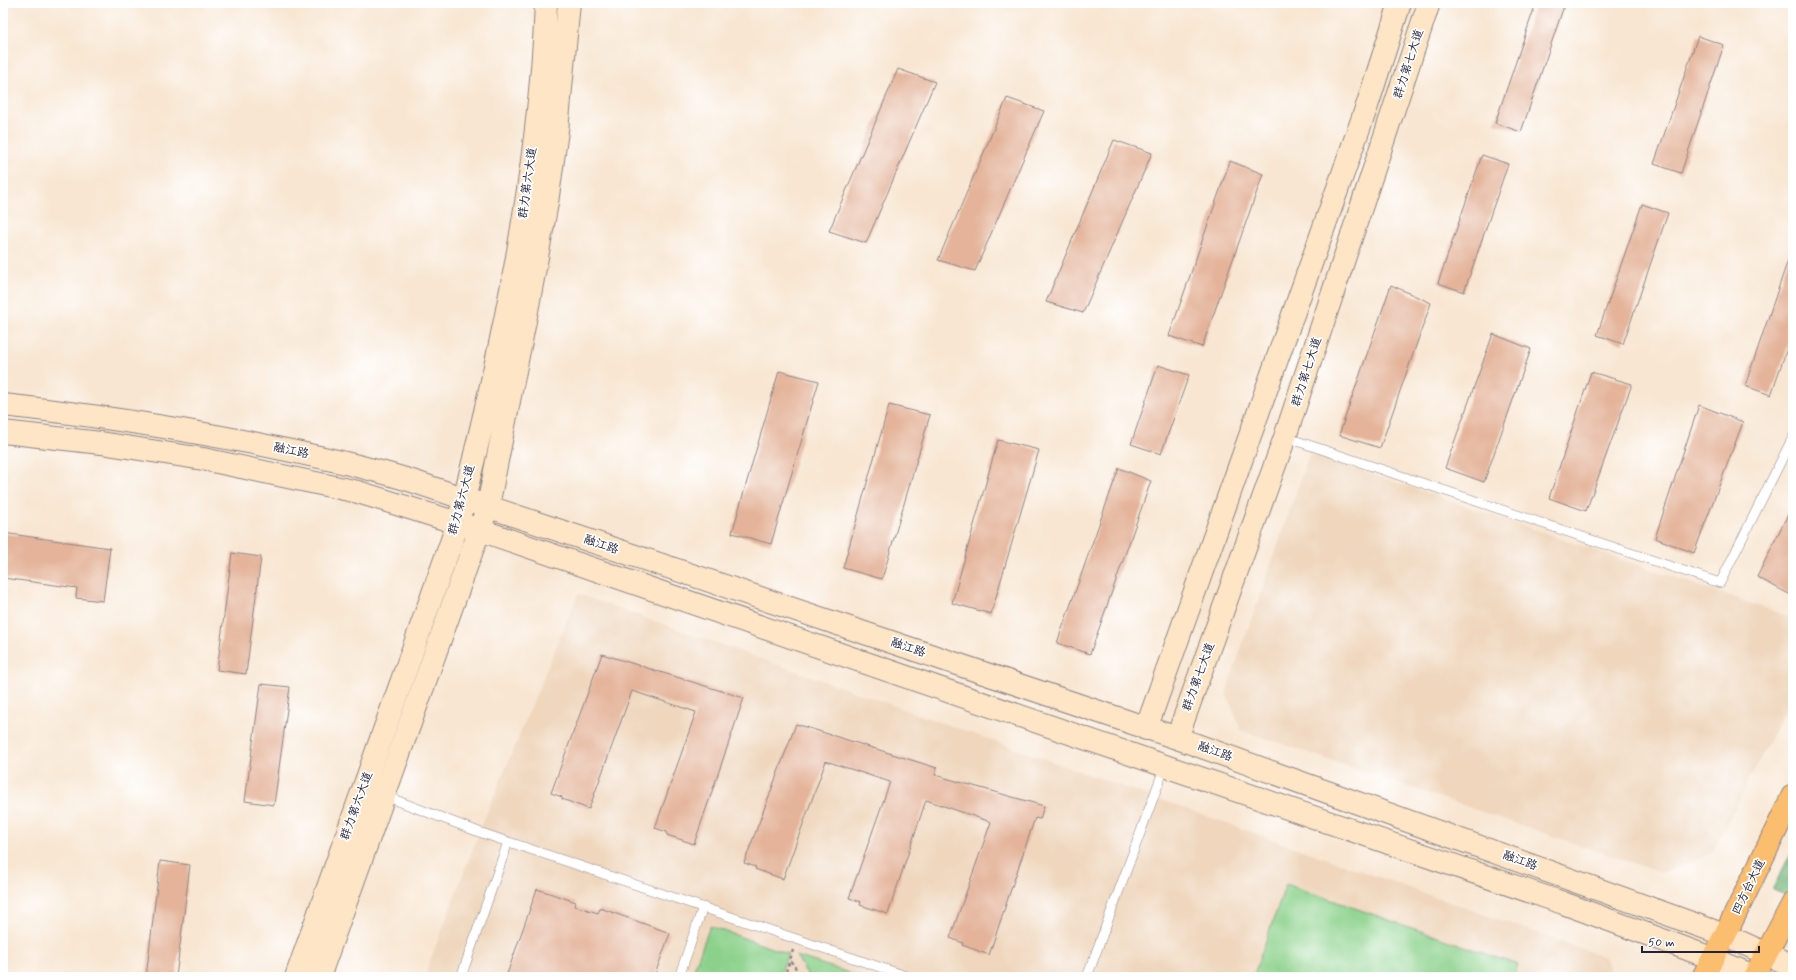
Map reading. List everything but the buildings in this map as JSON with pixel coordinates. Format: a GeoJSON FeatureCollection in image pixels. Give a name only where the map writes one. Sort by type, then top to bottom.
{"type":"FeatureCollection","features":[{"type":"Feature","properties":{"kind":"main road","name":"群力第六大道"},"geometry":{"type":"LineString","coordinates":[[296,977],[458,523],[496,365],[512,285],[530,175],[542,66],[546,3]]}},
{"type":"Feature","properties":{"kind":"main road","name":"群力第六大道"},"geometry":{"type":"LineString","coordinates":[[320,977],[488,506],[547,203],[557,131],[569,3]]}},
{"type":"Feature","properties":{"kind":"main road"},"geometry":{"type":"LineString","coordinates":[[1146,729],[1365,111],[1400,3]]}},
{"type":"Feature","properties":{"kind":"main road","name":"群力第七大道"},"geometry":{"type":"LineString","coordinates":[[1177,738],[1285,437],[1429,3]]}},
{"type":"Feature","properties":{"kind":"main road","name":"融江路"},"geometry":{"type":"LineString","coordinates":[[3,405],[90,415],[201,433],[375,470],[488,506],[1146,729],[1177,738],[1725,935],[1793,966]]}},
{"type":"Feature","properties":{"kind":"main road"},"geometry":{"type":"LineString","coordinates":[[3,432],[101,443],[203,459],[358,492],[458,523],[1563,903],[1709,968],[1754,977],[1793,903]]}},
{"type":"Feature","properties":{"kind":"main road","name":"四方台大道"},"geometry":{"type":"LineString","coordinates":[[1709,968],[1793,796]]}},
{"type":"Feature","properties":{"kind":"lane"},"geometry":{"type":"LineString","coordinates":[[1285,437],[1720,583],[1793,437]]}},
{"type":"Feature","properties":{"kind":"lane"},"geometry":{"type":"LineString","coordinates":[[1087,977],[1165,766]]}},
{"type":"Feature","properties":{"kind":"lane"},"geometry":{"type":"LineString","coordinates":[[385,796],[508,842],[909,977]]}},
{"type":"Feature","properties":{"kind":"lane"},"geometry":{"type":"LineString","coordinates":[[461,977],[508,842]]}},
{"type":"Feature","properties":{"kind":"lane"},"geometry":{"type":"LineString","coordinates":[[678,977],[703,907]]}},
{"type":"Feature","properties":{"kind":"path"},"geometry":{"type":"LineString","coordinates":[[784,977],[797,939]]}},
{"type":"Feature","properties":{"kind":"path"},"geometry":{"type":"LineString","coordinates":[[790,960],[802,977]]}},
{"type":"Feature","properties":{"kind":"shaded area"},"geometry":{"type":"Polygon","coordinates":[[[1310,453],[1793,618],[1793,694],[1712,853],[1662,873],[1241,730],[1226,692],[1310,453]]]}},
{"type":"Feature","properties":{"kind":"shaded area"},"geometry":{"type":"Polygon","coordinates":[[[578,594],[1605,957],[1612,977],[424,977],[479,832],[578,594]]]}},
{"type":"Feature","properties":{"kind":"green space"},"geometry":{"type":"Polygon","coordinates":[[[1793,849],[1793,882],[1786,895],[1772,890],[1793,849]]]}},
{"type":"Feature","properties":{"kind":"green space"},"geometry":{"type":"Polygon","coordinates":[[[1286,884],[1518,965],[1514,977],[1253,977],[1286,884]]]}},
{"type":"Feature","properties":{"kind":"green space"},"geometry":{"type":"Polygon","coordinates":[[[710,926],[788,954],[779,977],[691,977],[710,926]]]}},
{"type":"Feature","properties":{"kind":"green space"},"geometry":{"type":"Polygon","coordinates":[[[796,956],[862,977],[809,977],[796,956]]]}}]}
